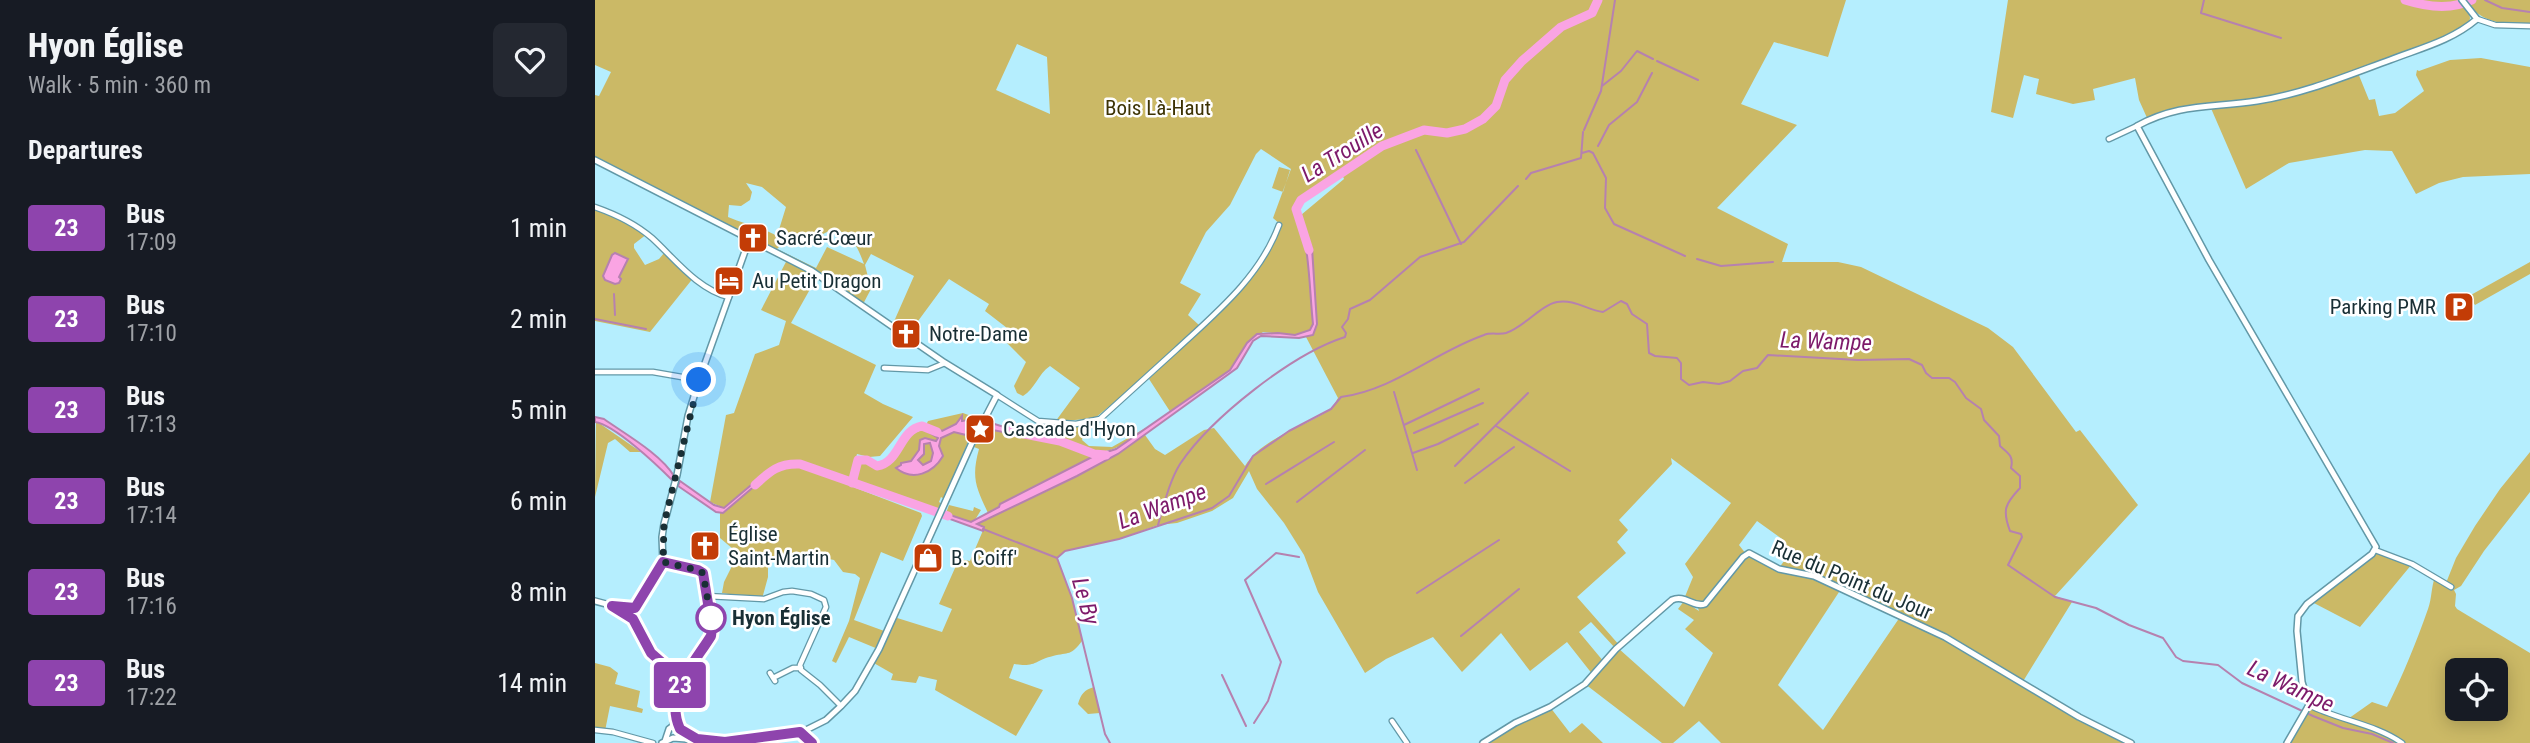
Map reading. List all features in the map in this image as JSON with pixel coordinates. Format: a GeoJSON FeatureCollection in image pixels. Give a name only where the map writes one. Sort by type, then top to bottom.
{"type":"FeatureCollection","features":[{"type":"Feature","properties":{"kind":"street"},"geometry":{"type":"LineString","coordinates":[[2462,0],[2477,19],[2495,24],[2530,26]]}},
{"type":"Feature","properties":{"kind":"street"},"geometry":{"type":"LineString","coordinates":[[2109,139],[2171,110],[2257,101],[2311,88],[2418,52],[2463,30],[2477,19]]}},
{"type":"Feature","properties":{"kind":"street"},"geometry":{"type":"LineString","coordinates":[[2137,126],[2209,260],[2372,540],[2375,550]]}},
{"type":"Feature","properties":{"kind":"street"},"geometry":{"type":"LineString","coordinates":[[595,160],[813,271],[945,363],[1015,404],[1038,421],[1068,424],[1100,419],[1215,315],[1265,257],[1279,225]]}},
{"type":"Feature","properties":{"kind":"street"},"geometry":{"type":"LineString","coordinates":[[595,208],[631,223],[698,280],[729,297]]}},
{"type":"Feature","properties":{"kind":"street"},"geometry":{"type":"LineString","coordinates":[[633,619],[635,608],[663,562],[662,537],[687,424],[699,380],[749,240]]}},
{"type":"Feature","properties":{"kind":"street"},"geometry":{"type":"LineString","coordinates":[[884,368],[927,372],[945,363]]}},
{"type":"Feature","properties":{"kind":"street"},"geometry":{"type":"LineString","coordinates":[[595,372],[653,372],[699,380]]}},
{"type":"Feature","properties":{"kind":"street"},"geometry":{"type":"LineString","coordinates":[[984,420],[997,395]]}},
{"type":"Feature","properties":{"kind":"street"},"geometry":{"type":"LineString","coordinates":[[673,736],[738,742],[800,732],[826,720],[841,706],[868,670],[975,436]]}},
{"type":"Feature","properties":{"kind":"street"},"geometry":{"type":"LineString","coordinates":[[2375,550],[2412,564],[2451,587]]}},
{"type":"Feature","properties":{"kind":"street"},"geometry":{"type":"LineString","coordinates":[[2287,743],[2308,707],[2302,682],[2298,616],[2307,604],[2375,550]]}},
{"type":"Feature","properties":{"kind":"street","name":"Rue du Point du Jour"},"geometry":{"type":"LineString","coordinates":[[1483,743],[1579,688],[1616,649],[1672,600],[1681,598],[1697,605],[1705,604],[1743,557],[1750,553],[1779,569],[1823,580],[1945,637],[2079,717],[2131,743]]}},
{"type":"Feature","properties":{"kind":"street"},"geometry":{"type":"LineString","coordinates":[[663,562],[698,570],[704,577],[707,596],[711,636],[676,692]]}},
{"type":"Feature","properties":{"kind":"street"},"geometry":{"type":"LineString","coordinates":[[707,596],[764,599],[792,591],[811,594],[824,600],[826,607],[801,668]]}},
{"type":"Feature","properties":{"kind":"street"},"geometry":{"type":"LineString","coordinates":[[595,601],[635,608]]}},
{"type":"Feature","properties":{"kind":"street"},"geometry":{"type":"LineString","coordinates":[[612,606],[633,619],[651,653],[676,675],[686,676]]}},
{"type":"Feature","properties":{"kind":"street"},"geometry":{"type":"LineString","coordinates":[[773,677],[793,668],[801,668]]}},
{"type":"Feature","properties":{"kind":"street"},"geometry":{"type":"LineString","coordinates":[[801,668],[841,706]]}},
{"type":"Feature","properties":{"kind":"street"},"geometry":{"type":"LineString","coordinates":[[663,742],[680,735],[674,711],[676,675]]}},
{"type":"Feature","properties":{"kind":"street"},"geometry":{"type":"LineString","coordinates":[[2308,707],[2402,743]]}},
{"type":"Feature","properties":{"kind":"street"},"geometry":{"type":"LineString","coordinates":[[1392,722],[1407,743]]}},
{"type":"Feature","properties":{"kind":"street"},"geometry":{"type":"LineString","coordinates":[[673,736],[669,729],[677,727],[697,739]]}},
{"type":"Feature","properties":{"kind":"street"},"geometry":{"type":"LineString","coordinates":[[595,730],[653,743]]}},
{"type":"Feature","properties":{"kind":"street"},"geometry":{"type":"LineString","coordinates":[[800,732],[812,743]]}},
{"type":"Feature","properties":{"kind":"green space","name":"Bois Là-Haut"},"geometry":{"type":"Polygon","coordinates":[[[595,0],[1846,0],[1828,57],[1774,42],[1741,104],[1797,125],[1717,208],[1788,244],[1782,262],[1838,262],[1861,267],[1988,328],[2013,347],[2076,432],[2080,430],[2138,505],[2055,596],[2072,602],[2022,683],[2131,743],[1721,743],[1699,721],[1673,743],[1662,743],[1585,684],[1593,675],[1567,642],[1530,671],[1501,633],[1462,672],[1433,637],[1386,659],[1365,673],[1318,592],[1304,555],[1284,523],[1257,489],[1249,471],[1233,498],[1212,511],[1177,523],[1158,525],[1119,539],[1065,551],[1057,558],[1072,598],[1082,641],[1069,653],[1031,664],[1014,664],[1009,678],[1043,690],[1016,736],[935,690],[937,680],[919,676],[916,683],[891,680],[893,674],[872,662],[878,649],[849,637],[836,663],[832,661],[849,621],[860,578],[855,574],[843,572],[834,560],[790,553],[768,565],[762,599],[722,593],[724,582],[734,562],[739,563],[742,559],[733,554],[733,549],[720,538],[720,511],[725,511],[742,494],[724,508],[710,502],[726,415],[734,413],[755,354],[779,345],[786,321],[761,310],[788,258],[595,160],[595,95],[599,96],[611,72],[595,65],[595,0]],[[1017,44],[996,90],[1050,114],[1047,57],[1017,44]],[[1261,149],[1230,205],[1206,232],[1180,283],[1201,294],[1188,315],[1199,325],[1140,381],[1095,418],[1055,422],[1080,388],[1050,366],[1027,393],[1023,396],[1017,393],[1014,386],[1026,362],[1001,337],[1007,328],[985,311],[989,304],[949,279],[907,336],[892,326],[914,276],[871,254],[865,265],[871,289],[862,306],[818,275],[791,323],[876,365],[864,393],[913,417],[880,456],[857,454],[850,480],[840,482],[921,513],[922,516],[903,561],[881,552],[854,620],[887,632],[894,617],[942,632],[952,609],[939,604],[959,559],[970,561],[984,528],[976,524],[1083,473],[1145,435],[1155,449],[1165,455],[1204,430],[1214,428],[1245,466],[1261,448],[1331,408],[1338,398],[1306,337],[1313,335],[1317,324],[1312,248],[1308,241],[1313,324],[1310,330],[1295,335],[1263,332],[1247,343],[1230,370],[1171,413],[1149,379],[1224,309],[1257,270],[1281,225],[1273,218],[1291,169],[1261,149]],[[1342,174],[1310,191],[1296,203],[1294,216],[1301,215],[1344,179],[1342,174]],[[746,183],[752,192],[750,200],[741,206],[729,205],[728,217],[777,236],[786,207],[762,187],[746,183]],[[833,229],[815,238],[797,234],[790,236],[777,249],[816,268],[827,247],[864,264],[853,242],[840,231],[833,229]],[[1671,458],[1672,464],[1619,520],[1628,530],[1617,542],[1626,553],[1577,597],[1620,646],[1618,648],[1684,707],[1713,653],[1685,629],[1694,620],[1678,609],[1684,601],[1699,611],[1697,605],[1684,599],[1693,577],[1685,564],[1731,503],[1671,458]],[[1757,521],[1739,545],[1746,554],[1779,568],[1787,557],[1779,552],[1785,541],[1757,521]],[[1841,589],[1778,685],[1823,730],[1900,617],[1841,589]],[[1591,622],[1579,632],[1604,662],[1616,649],[1591,622]]]}},
{"type":"Feature","properties":{"kind":"green space"},"geometry":{"type":"Polygon","coordinates":[[[2008,0],[2530,0],[2530,26],[2489,20],[2469,6],[2470,19],[2464,30],[2358,73],[2369,100],[2375,99],[2379,116],[2395,113],[2424,91],[2416,75],[2417,70],[2450,60],[2481,58],[2530,67],[2530,174],[2463,177],[2439,183],[2416,194],[2392,151],[2365,150],[2289,163],[2246,189],[2210,106],[2148,120],[2139,100],[2135,78],[2093,89],[2095,100],[2073,104],[2036,94],[2039,79],[2024,75],[2013,118],[1991,112],[2008,0]]]}},
{"type":"Feature","properties":{"kind":"green space"},"geometry":{"type":"Polygon","coordinates":[[[1279,167],[1290,170],[1283,192],[1272,188],[1279,167]]]}},
{"type":"Feature","properties":{"kind":"green space"},"geometry":{"type":"Polygon","coordinates":[[[595,207],[631,223],[647,234],[634,244],[645,265],[659,259],[665,252],[694,277],[650,332],[595,321],[595,207]]]}},
{"type":"Feature","properties":{"kind":"green space"},"geometry":{"type":"Polygon","coordinates":[[[2530,262],[2530,274],[2475,305],[2469,296],[2530,262]]]}},
{"type":"Feature","properties":{"kind":"green space"},"geometry":{"type":"Polygon","coordinates":[[[963,413],[982,420],[968,442],[937,511],[854,480],[858,463],[861,461],[866,461],[875,468],[888,466],[910,435],[924,429],[928,421],[963,413]]]}},
{"type":"Feature","properties":{"kind":"green space"},"geometry":{"type":"Polygon","coordinates":[[[596,421],[641,452],[630,452],[615,439],[608,443],[595,497],[596,421]]]}},
{"type":"Feature","properties":{"kind":"green space"},"geometry":{"type":"Polygon","coordinates":[[[1151,425],[1123,444],[1104,451],[1095,451],[1052,437],[1054,426],[1086,426],[1082,440],[1089,446],[1112,447],[1151,425]]]}},
{"type":"Feature","properties":{"kind":"green space"},"geometry":{"type":"Polygon","coordinates":[[[993,430],[1063,444],[1094,456],[1000,504],[988,513],[976,482],[975,468],[979,449],[974,447],[978,440],[993,430]]]}},
{"type":"Feature","properties":{"kind":"green space"},"geometry":{"type":"Polygon","coordinates":[[[2530,452],[2530,492],[2484,551],[2461,586],[2454,590],[2457,609],[2530,653],[2530,743],[2287,743],[2309,705],[2345,721],[2372,702],[2387,707],[2423,622],[2435,577],[2446,583],[2456,558],[2475,526],[2530,452]]]}},
{"type":"Feature","properties":{"kind":"green space"},"geometry":{"type":"Polygon","coordinates":[[[949,505],[973,511],[974,507],[981,510],[971,522],[946,513],[949,505]]]}},
{"type":"Feature","properties":{"kind":"green space"},"geometry":{"type":"Polygon","coordinates":[[[2375,550],[2412,564],[2360,627],[2310,601],[2375,550]]]}},
{"type":"Feature","properties":{"kind":"green space"},"geometry":{"type":"Polygon","coordinates":[[[595,663],[610,667],[618,673],[615,684],[640,691],[637,707],[643,709],[642,713],[610,706],[605,731],[595,730],[595,663]]]}},
{"type":"Feature","properties":{"kind":"green space"},"geometry":{"type":"Polygon","coordinates":[[[1094,687],[1100,713],[1088,714],[1078,704],[1083,693],[1094,687]]]}},
{"type":"Feature","properties":{"kind":"green space"},"geometry":{"type":"Polygon","coordinates":[[[1550,707],[1570,733],[1582,723],[1603,743],[1483,743],[1515,723],[1550,707]]]}},
{"type":"Feature","properties":{"kind":"shaded area"},"geometry":{"type":"Polygon","coordinates":[[[1308,240],[1312,248],[1317,324],[1313,335],[1299,338],[1261,336],[1253,341],[1237,368],[1118,454],[977,524],[984,527],[983,531],[939,515],[941,512],[971,522],[1000,504],[1094,456],[1116,449],[1230,370],[1247,343],[1257,334],[1295,335],[1310,330],[1313,324],[1305,242],[1308,240]]]}},
{"type":"Feature","properties":{"kind":"shaded area"},"geometry":{"type":"Polygon","coordinates":[[[615,253],[628,259],[619,277],[619,283],[615,284],[605,280],[603,276],[615,253]]]}},
{"type":"Feature","properties":{"kind":"shaded area"},"geometry":{"type":"Polygon","coordinates":[[[962,416],[962,421],[976,419],[966,435],[954,432],[941,438],[939,446],[943,456],[934,467],[916,475],[896,468],[901,463],[911,461],[919,450],[920,440],[925,438],[936,441],[938,438],[925,430],[928,426],[942,431],[956,424],[962,416]],[[930,443],[924,444],[924,454],[918,460],[923,465],[931,461],[933,453],[930,443]]]}},
{"type":"Feature","properties":{"kind":"shaded area"},"geometry":{"type":"Polygon","coordinates":[[[595,417],[604,419],[652,452],[674,476],[672,480],[624,438],[595,422],[595,417]]]}},
{"type":"Feature","properties":{"kind":"shaded area"},"geometry":{"type":"Polygon","coordinates":[[[985,421],[1017,431],[1018,435],[993,430],[978,440],[976,437],[985,421]]]}},
{"type":"Feature","properties":{"kind":"shaded area"},"geometry":{"type":"Polygon","coordinates":[[[763,475],[764,478],[723,513],[716,512],[678,486],[680,481],[714,505],[724,508],[763,475]]]}},
{"type":"Feature","properties":{"kind":"waterway","name":"La Trouille"},"geometry":{"type":"LineString","coordinates":[[1309,250],[1296,209],[1301,200],[1382,146],[1424,130],[1447,133],[1465,129],[1483,119],[1496,106],[1505,80],[1522,61],[1561,27],[1592,13],[1598,0]]}},
{"type":"Feature","properties":{"kind":"waterway"},"geometry":{"type":"LineString","coordinates":[[1584,130],[1601,91],[1615,0]]}},
{"type":"Feature","properties":{"kind":"waterway"},"geometry":{"type":"LineString","coordinates":[[2204,0],[2201,13],[2281,38]]}},
{"type":"Feature","properties":{"kind":"waterway","name":"La Trouille"},"geometry":{"type":"LineString","coordinates":[[2405,0],[2439,6],[2472,0]]}},
{"type":"Feature","properties":{"kind":"waterway"},"geometry":{"type":"LineString","coordinates":[[2485,0],[2502,8],[2530,12]]}},
{"type":"Feature","properties":{"kind":"waterway"},"geometry":{"type":"LineString","coordinates":[[1602,86],[1621,71],[1637,51],[1653,59]]}},
{"type":"Feature","properties":{"kind":"waterway"},"geometry":{"type":"LineString","coordinates":[[1657,61],[1698,80]]}},
{"type":"Feature","properties":{"kind":"waterway"},"geometry":{"type":"LineString","coordinates":[[1598,146],[1609,125],[1637,102],[1652,73]]}},
{"type":"Feature","properties":{"kind":"waterway"},"geometry":{"type":"LineString","coordinates":[[1526,179],[1531,173],[1581,158],[1583,132]]}},
{"type":"Feature","properties":{"kind":"waterway"},"geometry":{"type":"LineString","coordinates":[[1416,150],[1461,244]]}},
{"type":"Feature","properties":{"kind":"waterway"},"geometry":{"type":"LineString","coordinates":[[1582,153],[1593,153],[1606,178],[1605,208],[1614,224],[1685,256]]}},
{"type":"Feature","properties":{"kind":"waterway"},"geometry":{"type":"LineString","coordinates":[[1158,525],[1176,471],[1211,427],[1278,373],[1324,345],[1345,337],[1346,333],[1342,327],[1348,319],[1350,309],[1370,300],[1420,257],[1464,242],[1518,186]]}},
{"type":"Feature","properties":{"kind":"waterway"},"geometry":{"type":"LineString","coordinates":[[1697,259],[1721,266],[1773,262]]}},
{"type":"Feature","properties":{"kind":"waterway"},"geometry":{"type":"LineString","coordinates":[[614,294],[615,315]]}},
{"type":"Feature","properties":{"kind":"waterway","name":"La Wampe"},"geometry":{"type":"LineString","coordinates":[[1057,558],[1065,551],[1119,539],[1212,508],[1229,496],[1253,456],[1289,431],[1331,409],[1341,397],[1379,387],[1466,342],[1484,335],[1503,334],[1513,330],[1551,304],[1570,302],[1603,312],[1621,301],[1627,304],[1632,314],[1647,324],[1649,353],[1677,358],[1681,363],[1681,379],[1689,385],[1730,381],[1743,371],[1757,368],[1768,355],[1858,360],[1909,359],[1922,365],[1932,378],[1949,378],[1966,398],[1981,409],[1984,420],[1999,436],[2000,446],[2011,458],[2011,468],[2020,476],[2020,488],[2008,503],[2006,518],[2010,531],[2021,534],[2022,537],[2008,565],[2055,597],[2096,608],[2163,638],[2176,657],[2183,661],[2218,665],[2242,683],[2313,716],[2393,743]]}},
{"type":"Feature","properties":{"kind":"waterway"},"geometry":{"type":"LineString","coordinates":[[595,319],[646,329]]}},
{"type":"Feature","properties":{"kind":"waterway"},"geometry":{"type":"LineString","coordinates":[[1404,425],[1479,389]]}},
{"type":"Feature","properties":{"kind":"waterway"},"geometry":{"type":"LineString","coordinates":[[1394,392],[1417,470]]}},
{"type":"Feature","properties":{"kind":"waterway"},"geometry":{"type":"LineString","coordinates":[[1455,466],[1528,393]]}},
{"type":"Feature","properties":{"kind":"waterway"},"geometry":{"type":"LineString","coordinates":[[1414,433],[1483,403]]}},
{"type":"Feature","properties":{"kind":"waterway"},"geometry":{"type":"LineString","coordinates":[[1413,453],[1478,424]]}},
{"type":"Feature","properties":{"kind":"waterway","name":"La Trouille"},"geometry":{"type":"LineString","coordinates":[[961,427],[972,425],[991,428]]}},
{"type":"Feature","properties":{"kind":"waterway","name":"La Trouille"},"geometry":{"type":"LineString","coordinates":[[852,483],[858,460],[867,460],[877,466],[885,464],[914,429],[922,426],[937,432]]}},
{"type":"Feature","properties":{"kind":"waterway"},"geometry":{"type":"LineString","coordinates":[[1496,426],[1570,471]]}},
{"type":"Feature","properties":{"kind":"waterway","name":"La Trouille"},"geometry":{"type":"LineString","coordinates":[[1009,431],[1060,441],[1094,454],[1106,455]]}},
{"type":"Feature","properties":{"kind":"waterway"},"geometry":{"type":"LineString","coordinates":[[1266,484],[1334,442]]}},
{"type":"Feature","properties":{"kind":"waterway"},"geometry":{"type":"LineString","coordinates":[[1465,483],[1514,447]]}},
{"type":"Feature","properties":{"kind":"waterway"},"geometry":{"type":"LineString","coordinates":[[1297,502],[1365,450]]}},
{"type":"Feature","properties":{"kind":"waterway","name":"La Trouille"},"geometry":{"type":"LineString","coordinates":[[755,485],[775,469],[800,464],[948,516]]}},
{"type":"Feature","properties":{"kind":"waterway","name":"Le By"},"geometry":{"type":"LineString","coordinates":[[983,529],[1057,558],[1072,598],[1105,734],[1110,743]]}},
{"type":"Feature","properties":{"kind":"waterway"},"geometry":{"type":"LineString","coordinates":[[1417,593],[1499,540]]}},
{"type":"Feature","properties":{"kind":"waterway"},"geometry":{"type":"LineString","coordinates":[[1254,723],[1268,701],[1281,662],[1245,580],[1276,553],[1299,557]]}},
{"type":"Feature","properties":{"kind":"waterway"},"geometry":{"type":"LineString","coordinates":[[1461,636],[1519,589]]}},
{"type":"Feature","properties":{"kind":"waterway"},"geometry":{"type":"LineString","coordinates":[[1222,675],[1246,726]]}},
{"type":"Feature","properties":{"kind":"bus line","name":"23"},"geometry":{"type":"LineString","coordinates":[[677,685],[674,673],[646,646],[633,619],[612,606],[635,608],[663,562],[703,573],[712,628],[711,636],[676,692],[674,711],[680,729],[697,739],[725,742],[800,732],[812,743]]}},
{"type":"Feature","properties":{"kind":"place","name":"Sacré-Cœur"},"geometry":{"type":"Point","coordinates":[753,238]}},
{"type":"Feature","properties":{"kind":"place","name":"Au Petit Dragon"},"geometry":{"type":"Point","coordinates":[729,281]}},
{"type":"Feature","properties":{"kind":"place","name":"Parking PMR"},"geometry":{"type":"Point","coordinates":[2459,307]}},
{"type":"Feature","properties":{"kind":"place","name":"Notre-Dame"},"geometry":{"type":"Point","coordinates":[906,334]}},
{"type":"Feature","properties":{"kind":"place","name":"Cascade d'Hyon"},"geometry":{"type":"Point","coordinates":[980,429]}},
{"type":"Feature","properties":{"kind":"place","name":"Église Saint-Martin"},"geometry":{"type":"Point","coordinates":[705,546]}},
{"type":"Feature","properties":{"kind":"place","name":"B. Coiff'"},"geometry":{"type":"Point","coordinates":[928,558]}},
{"type":"Feature","properties":{"kind":"place","name":"Hyon Église"},"geometry":{"type":"Point","coordinates":[711,618]}},
{"type":"Feature","properties":{"kind":"route"},"geometry":{"type":"LineString","coordinates":[[699,380],[688,416],[678,474],[664,524],[663,562],[703,573],[711,618]]}}]}
